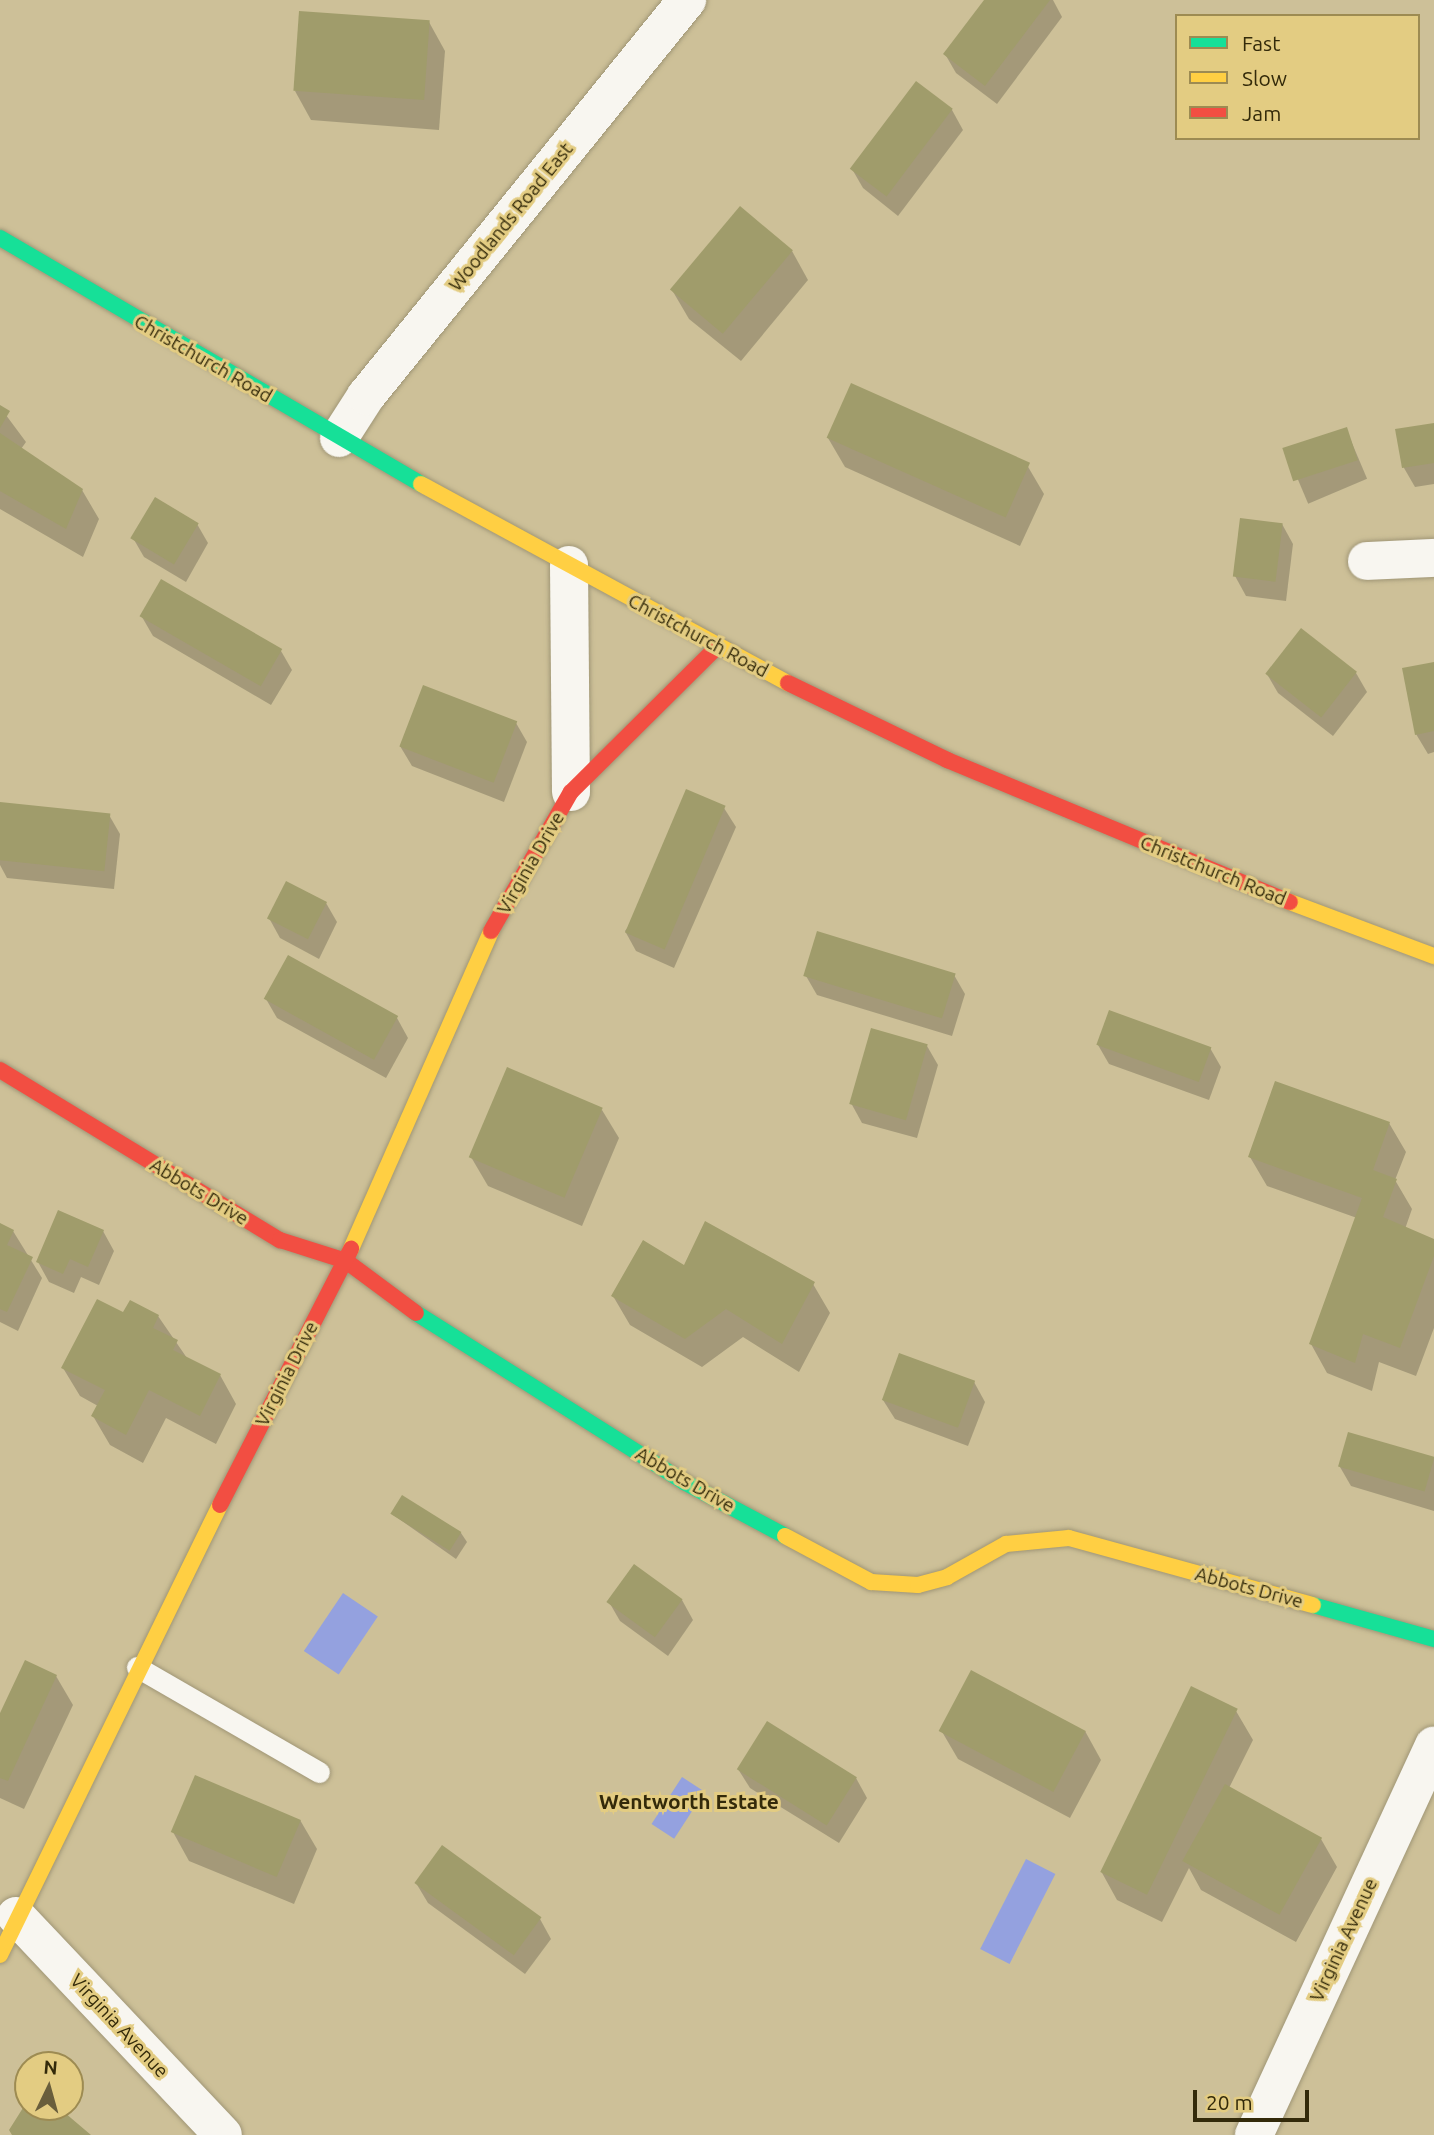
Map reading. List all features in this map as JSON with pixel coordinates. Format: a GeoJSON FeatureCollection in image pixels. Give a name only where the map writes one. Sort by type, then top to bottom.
{"type":"FeatureCollection","features":[{"type":"Feature","properties":{"kind":"street","name":"Woodlands Road East"},"geometry":{"type":"LineString","coordinates":[[340,438],[366,396],[687,0]]}},
{"type":"Feature","properties":{"kind":"street","name":"Christchurch Road"},"geometry":{"type":"LineString","coordinates":[[0,238],[340,438],[716,648],[959,765],[1212,873],[1434,956]]}},
{"type":"Feature","properties":{"kind":"street"},"geometry":{"type":"LineString","coordinates":[[1367,561],[1434,558]]}},
{"type":"Feature","properties":{"kind":"street","name":"Virginia Drive"},"geometry":{"type":"LineString","coordinates":[[569,565],[571,792]]}},
{"type":"Feature","properties":{"kind":"street","name":"Virginia Drive"},"geometry":{"type":"LineString","coordinates":[[0,1955],[16,1916],[137,1667],[346,1261],[488,937],[571,792],[716,648]]}},
{"type":"Feature","properties":{"kind":"street","name":"Abbots Drive"},"geometry":{"type":"LineString","coordinates":[[0,1070],[280,1240],[346,1261],[371,1284],[639,1455],[871,1583],[918,1585],[947,1577],[1014,1541],[1069,1538],[1434,1639]]}},
{"type":"Feature","properties":{"kind":"street","name":"Virginia Avenue"},"geometry":{"type":"LineString","coordinates":[[1254,2135],[1434,1746]]}},
{"type":"Feature","properties":{"kind":"street","name":"Virginia Avenue"},"geometry":{"type":"LineString","coordinates":[[16,1916],[223,2135]]}},
{"type":"Feature","properties":{"kind":"lane"},"geometry":{"type":"LineString","coordinates":[[137,1667],[318,1772]]}},
{"type":"Feature","properties":{"kind":"water"},"geometry":{"type":"Polygon","coordinates":[[[343,1593],[378,1616],[339,1675],[304,1651],[343,1593]]]}},
{"type":"Feature","properties":{"kind":"water"},"geometry":{"type":"Polygon","coordinates":[[[682,1777],[705,1792],[674,1839],[652,1824],[682,1777]]]}},
{"type":"Feature","properties":{"kind":"water"},"geometry":{"type":"Polygon","coordinates":[[[1026,1859],[1055,1874],[1010,1964],[980,1949],[1026,1859]]]}},
{"type":"Feature","properties":{"kind":"building"},"geometry":{"type":"Polygon","coordinates":[[[984,0],[1050,0],[985,86],[943,54],[984,0]]]}},
{"type":"Feature","properties":{"kind":"building"},"geometry":{"type":"Polygon","coordinates":[[[299,11],[430,20],[424,100],[293,91],[299,11]]]}},
{"type":"Feature","properties":{"kind":"building"},"geometry":{"type":"Polygon","coordinates":[[[916,81],[953,109],[887,197],[850,169],[916,81]]]}},
{"type":"Feature","properties":{"kind":"building"},"geometry":{"type":"Polygon","coordinates":[[[740,206],[793,250],[723,334],[670,289],[740,206]]]}},
{"type":"Feature","properties":{"kind":"building"},"geometry":{"type":"Polygon","coordinates":[[[851,383],[1030,463],[1006,518],[827,438],[851,383]]]}},
{"type":"Feature","properties":{"kind":"building"},"geometry":{"type":"Polygon","coordinates":[[[0,405],[10,411],[0,428],[0,405]]]}},
{"type":"Feature","properties":{"kind":"building"},"geometry":{"type":"Polygon","coordinates":[[[1434,423],[1434,463],[1402,468],[1395,429],[1434,423]]]}},
{"type":"Feature","properties":{"kind":"building"},"geometry":{"type":"Polygon","coordinates":[[[1347,427],[1358,460],[1293,481],[1282,448],[1347,427]]]}},
{"type":"Feature","properties":{"kind":"building"},"geometry":{"type":"Polygon","coordinates":[[[0,433],[83,489],[66,529],[0,491],[0,433]]]}},
{"type":"Feature","properties":{"kind":"building"},"geometry":{"type":"Polygon","coordinates":[[[155,497],[199,523],[174,564],[130,538],[155,497]]]}},
{"type":"Feature","properties":{"kind":"building"},"geometry":{"type":"Polygon","coordinates":[[[1240,518],[1283,523],[1275,582],[1233,577],[1240,518]]]}},
{"type":"Feature","properties":{"kind":"building"},"geometry":{"type":"Polygon","coordinates":[[[161,579],[282,649],[261,686],[140,616],[161,579]]]}},
{"type":"Feature","properties":{"kind":"building"},"geometry":{"type":"Polygon","coordinates":[[[1301,628],[1357,672],[1321,717],[1265,674],[1301,628]]]}},
{"type":"Feature","properties":{"kind":"building"},"geometry":{"type":"Polygon","coordinates":[[[1434,662],[1434,731],[1415,735],[1402,668],[1434,662]]]}},
{"type":"Feature","properties":{"kind":"building"},"geometry":{"type":"Polygon","coordinates":[[[423,685],[517,721],[494,783],[399,747],[423,685]]]}},
{"type":"Feature","properties":{"kind":"building"},"geometry":{"type":"Polygon","coordinates":[[[686,789],[726,806],[665,949],[625,933],[686,789]]]}},
{"type":"Feature","properties":{"kind":"building"},"geometry":{"type":"Polygon","coordinates":[[[0,802],[110,814],[104,871],[0,860],[0,802]]]}},
{"type":"Feature","properties":{"kind":"building"},"geometry":{"type":"Polygon","coordinates":[[[286,881],[327,902],[308,939],[267,918],[286,881]]]}},
{"type":"Feature","properties":{"kind":"building"},"geometry":{"type":"Polygon","coordinates":[[[817,931],[956,973],[942,1018],[803,976],[817,931]]]}},
{"type":"Feature","properties":{"kind":"building"},"geometry":{"type":"Polygon","coordinates":[[[288,955],[398,1016],[374,1060],[264,999],[288,955]]]}},
{"type":"Feature","properties":{"kind":"building"},"geometry":{"type":"Polygon","coordinates":[[[1109,1010],[1211,1047],[1199,1082],[1096,1045],[1109,1010]]]}},
{"type":"Feature","properties":{"kind":"building"},"geometry":{"type":"Polygon","coordinates":[[[871,1028],[928,1044],[906,1120],[849,1104],[871,1028]]]}},
{"type":"Feature","properties":{"kind":"building"},"geometry":{"type":"Polygon","coordinates":[[[507,1067],[603,1108],[564,1198],[469,1157],[507,1067]]]}},
{"type":"Feature","properties":{"kind":"building"},"geometry":{"type":"Polygon","coordinates":[[[1275,1081],[1390,1122],[1373,1170],[1397,1179],[1383,1217],[1434,1239],[1434,1256],[1400,1348],[1363,1334],[1355,1363],[1309,1344],[1362,1198],[1248,1157],[1275,1081]]]}},
{"type":"Feature","properties":{"kind":"building"},"geometry":{"type":"Polygon","coordinates":[[[58,1210],[104,1230],[88,1267],[70,1259],[63,1274],[36,1262],[58,1210]]]}},
{"type":"Feature","properties":{"kind":"building"},"geometry":{"type":"Polygon","coordinates":[[[705,1221],[815,1282],[782,1344],[726,1309],[685,1339],[611,1296],[643,1240],[684,1265],[705,1221]]]}},
{"type":"Feature","properties":{"kind":"building"},"geometry":{"type":"Polygon","coordinates":[[[0,1223],[14,1230],[7,1245],[33,1257],[7,1312],[0,1309],[0,1223]]]}},
{"type":"Feature","properties":{"kind":"building"},"geometry":{"type":"Polygon","coordinates":[[[97,1299],[123,1312],[130,1300],[159,1315],[153,1328],[178,1340],[173,1350],[221,1374],[200,1416],[149,1390],[126,1435],[91,1416],[105,1390],[61,1368],[97,1299]]]}},
{"type":"Feature","properties":{"kind":"building"},"geometry":{"type":"Polygon","coordinates":[[[899,1353],[975,1381],[958,1428],[882,1400],[899,1353]]]}},
{"type":"Feature","properties":{"kind":"building"},"geometry":{"type":"Polygon","coordinates":[[[1348,1432],[1434,1457],[1425,1491],[1338,1467],[1348,1432]]]}},
{"type":"Feature","properties":{"kind":"building"},"geometry":{"type":"Polygon","coordinates":[[[402,1495],[461,1532],[450,1551],[390,1514],[402,1495]]]}},
{"type":"Feature","properties":{"kind":"building"},"geometry":{"type":"Polygon","coordinates":[[[634,1564],[683,1599],[655,1637],[606,1602],[634,1564]]]}},
{"type":"Feature","properties":{"kind":"building"},"geometry":{"type":"Polygon","coordinates":[[[25,1660],[57,1675],[8,1781],[0,1778],[0,1713],[25,1660]]]}},
{"type":"Feature","properties":{"kind":"building"},"geometry":{"type":"Polygon","coordinates":[[[971,1670],[1086,1731],[1053,1792],[939,1731],[971,1670]]]}},
{"type":"Feature","properties":{"kind":"building"},"geometry":{"type":"Polygon","coordinates":[[[1191,1686],[1238,1709],[1147,1895],[1100,1872],[1191,1686]]]}},
{"type":"Feature","properties":{"kind":"building"},"geometry":{"type":"Polygon","coordinates":[[[767,1721],[857,1777],[827,1826],[737,1769],[767,1721]]]}},
{"type":"Feature","properties":{"kind":"building"},"geometry":{"type":"Polygon","coordinates":[[[195,1775],[301,1820],[277,1877],[171,1832],[195,1775]]]}},
{"type":"Feature","properties":{"kind":"building"},"geometry":{"type":"Polygon","coordinates":[[[1225,1784],[1322,1838],[1279,1915],[1182,1861],[1225,1784]]]}},
{"type":"Feature","properties":{"kind":"building"},"geometry":{"type":"Polygon","coordinates":[[[442,1845],[542,1917],[514,1955],[414,1883],[442,1845]]]}},
{"type":"Feature","properties":{"kind":"building"},"geometry":{"type":"Polygon","coordinates":[[[15,2121],[74,2121],[91,2135],[12,2135],[9,2130],[15,2121]]]}},
{"type":"Feature","properties":{"kind":"traffic: fast"},"geometry":{"type":"LineString","coordinates":[[0,238],[421,484]]}},
{"type":"Feature","properties":{"kind":"traffic: fast"},"geometry":{"type":"LineString","coordinates":[[416,1313],[684,1482],[785,1536]]}},
{"type":"Feature","properties":{"kind":"traffic: fast"},"geometry":{"type":"LineString","coordinates":[[1313,1605],[1434,1639]]}},
{"type":"Feature","properties":{"kind":"traffic: slow"},"geometry":{"type":"LineString","coordinates":[[421,484],[788,683]]}},
{"type":"Feature","properties":{"kind":"traffic: slow"},"geometry":{"type":"LineString","coordinates":[[1290,902],[1434,956]]}},
{"type":"Feature","properties":{"kind":"traffic: slow"},"geometry":{"type":"LineString","coordinates":[[351,1249],[491,931]]}},
{"type":"Feature","properties":{"kind":"traffic: slow"},"geometry":{"type":"LineString","coordinates":[[0,1955],[220,1505]]}},
{"type":"Feature","properties":{"kind":"traffic: slow"},"geometry":{"type":"LineString","coordinates":[[785,1536],[871,1582],[918,1585],[947,1577],[1006,1544],[1069,1538],[1313,1605]]}},
{"type":"Feature","properties":{"kind":"traffic: jam"},"geometry":{"type":"LineString","coordinates":[[491,931],[571,792],[716,648]]}},
{"type":"Feature","properties":{"kind":"traffic: jam"},"geometry":{"type":"LineString","coordinates":[[788,683],[947,760],[1290,902]]}},
{"type":"Feature","properties":{"kind":"traffic: jam"},"geometry":{"type":"LineString","coordinates":[[0,1070],[280,1240],[346,1261],[416,1313]]}},
{"type":"Feature","properties":{"kind":"traffic: jam"},"geometry":{"type":"LineString","coordinates":[[220,1505],[351,1249]]}},
{"type":"Feature","properties":{"kind":"district","name":"Wentworth Estate"},"geometry":{"type":"Point","coordinates":[689,1801]}}]}
